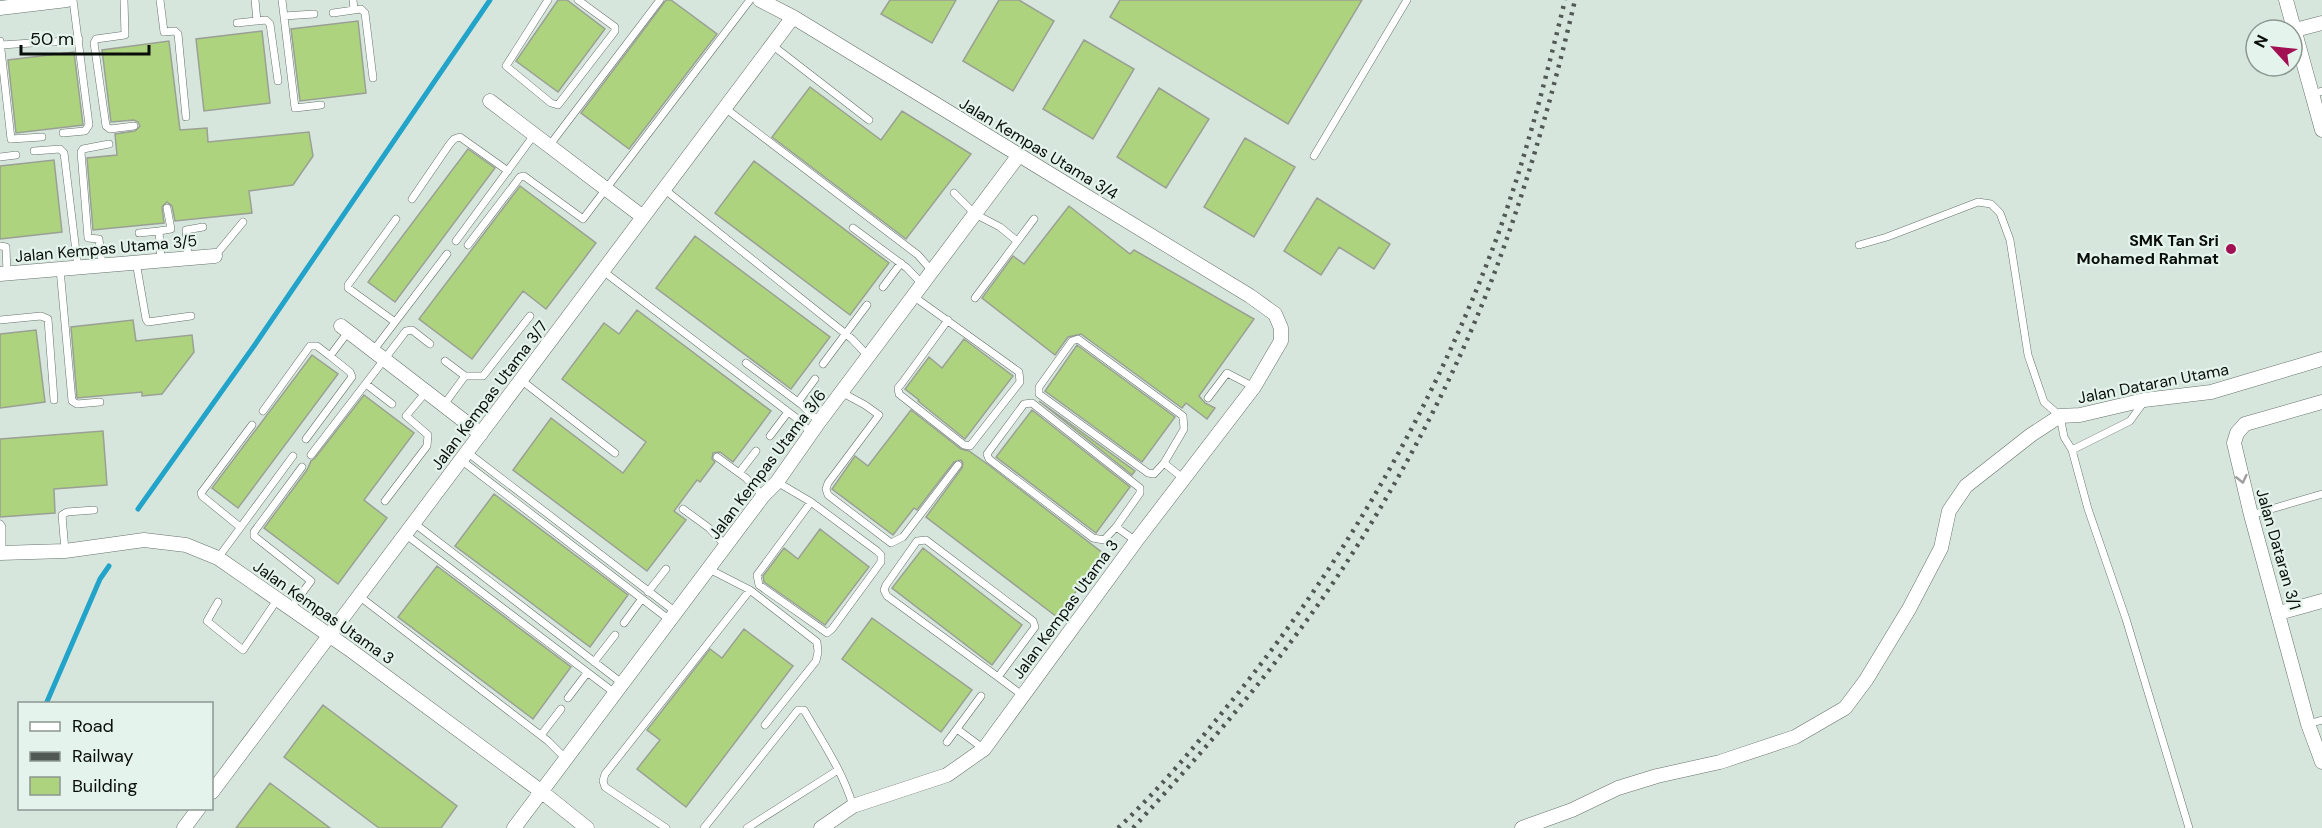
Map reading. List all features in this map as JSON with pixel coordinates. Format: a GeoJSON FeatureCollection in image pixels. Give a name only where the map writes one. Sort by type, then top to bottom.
{"type":"FeatureCollection","features":[{"type":"Feature","properties":{"kind":"street"},"geometry":{"type":"LineString","coordinates":[[0,9],[37,2],[67,0]]}},
{"type":"Feature","properties":{"kind":"street","name":"Jalan Kempas Utama 3/4"},"geometry":{"type":"LineString","coordinates":[[760,0],[793,17],[1275,314],[1281,328],[1281,341]]}},
{"type":"Feature","properties":{"kind":"street"},"geometry":{"type":"LineString","coordinates":[[2286,0],[2291,18]]}},
{"type":"Feature","properties":{"kind":"street","name":"Jalan Kempas Utama 3/7"},"geometry":{"type":"LineString","coordinates":[[213,791],[793,17]]}},
{"type":"Feature","properties":{"kind":"street"},"geometry":{"type":"LineString","coordinates":[[2304,28],[2322,23]]}},
{"type":"Feature","properties":{"kind":"street"},"geometry":{"type":"LineString","coordinates":[[2304,54],[2318,92],[2322,130]]}},
{"type":"Feature","properties":{"kind":"street"},"geometry":{"type":"LineString","coordinates":[[490,101],[643,217]]}},
{"type":"Feature","properties":{"kind":"street","name":"Jalan Kempas Utama 3/6"},"geometry":{"type":"LineString","coordinates":[[514,828],[763,496],[777,482],[868,356],[1019,155]]}},
{"type":"Feature","properties":{"kind":"street","name":"Jalan Kempas Utama 3/5"},"geometry":{"type":"LineString","coordinates":[[4,273],[215,256]]}},
{"type":"Feature","properties":{"kind":"street"},"geometry":{"type":"LineString","coordinates":[[345,329],[481,434]]}},
{"type":"Feature","properties":{"kind":"street","name":"Jalan Kempas Utama 3"},"geometry":{"type":"LineString","coordinates":[[821,828],[853,806],[947,775],[984,749],[1136,541],[1254,387],[1281,341]]}},
{"type":"Feature","properties":{"kind":"street","name":"Jalan Dataran Utama"},"geometry":{"type":"LineString","coordinates":[[2060,416],[2080,415],[2145,400],[2211,392],[2322,359]]}},
{"type":"Feature","properties":{"kind":"street","name":"Jalan Dataran 3/1"},"geometry":{"type":"LineString","coordinates":[[2322,402],[2245,424],[2237,433],[2234,443],[2251,515],[2279,613],[2315,722],[2322,762]]}},
{"type":"Feature","properties":{"kind":"street"},"geometry":{"type":"LineString","coordinates":[[1522,828],[1572,810],[1618,788],[1657,776],[1720,762],[1796,737],[1845,708],[1866,680],[1909,609],[1941,548],[1949,511],[1966,486],[2023,441],[2060,416]]}},
{"type":"Feature","properties":{"kind":"street","name":"Jalan Kempas Utama 3"},"geometry":{"type":"LineString","coordinates":[[1,553],[65,551],[144,540],[186,545],[218,558],[329,636],[542,792],[587,828]]}},
{"type":"Feature","properties":{"kind":"street"},"geometry":{"type":"LineString","coordinates":[[2279,613],[2322,601]]}},
{"type":"Feature","properties":{"kind":"street"},"geometry":{"type":"LineString","coordinates":[[184,828],[198,810]]}},
{"type":"Feature","properties":{"kind":"lane"},"geometry":{"type":"LineString","coordinates":[[63,133],[85,131],[89,125],[73,0]]}},
{"type":"Feature","properties":{"kind":"lane"},"geometry":{"type":"LineString","coordinates":[[124,0],[125,35],[96,39],[94,43],[106,126],[110,129],[134,126]]}},
{"type":"Feature","properties":{"kind":"lane"},"geometry":{"type":"LineString","coordinates":[[160,0],[164,32],[178,32],[186,117]]}},
{"type":"Feature","properties":{"kind":"lane"},"geometry":{"type":"LineString","coordinates":[[255,0],[257,21]]}},
{"type":"Feature","properties":{"kind":"lane"},"geometry":{"type":"LineString","coordinates":[[282,0],[295,108],[321,105]]}},
{"type":"Feature","properties":{"kind":"lane"},"geometry":{"type":"LineString","coordinates":[[353,0],[354,10]]}},
{"type":"Feature","properties":{"kind":"lane"},"geometry":{"type":"LineString","coordinates":[[548,0],[506,66],[551,103],[558,105],[615,31],[615,27],[578,0]]}},
{"type":"Feature","properties":{"kind":"lane"},"geometry":{"type":"LineString","coordinates":[[549,146],[660,0]]}},
{"type":"Feature","properties":{"kind":"lane"},"geometry":{"type":"LineString","coordinates":[[468,245],[520,177],[524,176],[583,219],[750,0]]}},
{"type":"Feature","properties":{"kind":"lane"},"geometry":{"type":"LineString","coordinates":[[1314,156],[1407,0]]}},
{"type":"Feature","properties":{"kind":"lane"},"geometry":{"type":"LineString","coordinates":[[333,13],[361,9],[365,13],[373,78]]}},
{"type":"Feature","properties":{"kind":"lane"},"geometry":{"type":"LineString","coordinates":[[284,16],[314,14]]}},
{"type":"Feature","properties":{"kind":"lane"},"geometry":{"type":"LineString","coordinates":[[237,23],[266,20],[270,24],[278,81]]}},
{"type":"Feature","properties":{"kind":"lane"},"geometry":{"type":"LineString","coordinates":[[54,42],[79,39]]}},
{"type":"Feature","properties":{"kind":"lane"},"geometry":{"type":"LineString","coordinates":[[32,43],[0,43],[11,139],[42,137]]}},
{"type":"Feature","properties":{"kind":"lane"},"geometry":{"type":"LineString","coordinates":[[772,45],[869,120]]}},
{"type":"Feature","properties":{"kind":"lane"},"geometry":{"type":"LineString","coordinates":[[725,108],[918,255],[932,271]]}},
{"type":"Feature","properties":{"kind":"lane"},"geometry":{"type":"LineString","coordinates":[[456,241],[534,135]]}},
{"type":"Feature","properties":{"kind":"lane"},"geometry":{"type":"LineString","coordinates":[[412,199],[449,145],[454,139],[460,137],[508,171]]}},
{"type":"Feature","properties":{"kind":"lane"},"geometry":{"type":"LineString","coordinates":[[102,265],[99,239],[88,238],[81,152],[83,148],[110,144]]}},
{"type":"Feature","properties":{"kind":"lane"},"geometry":{"type":"LineString","coordinates":[[34,152],[63,151],[78,268]]}},
{"type":"Feature","properties":{"kind":"lane"},"geometry":{"type":"LineString","coordinates":[[0,157],[16,155]]}},
{"type":"Feature","properties":{"kind":"lane"},"geometry":{"type":"LineString","coordinates":[[664,189],[845,334],[868,356]]}},
{"type":"Feature","properties":{"kind":"lane"},"geometry":{"type":"LineString","coordinates":[[954,193],[975,214],[1000,227],[1017,241]]}},
{"type":"Feature","properties":{"kind":"lane"},"geometry":{"type":"LineString","coordinates":[[1859,244],[1887,237],[1978,202],[1991,204],[2000,213],[2010,240],[2028,355],[2044,402],[2060,416],[2064,437],[2073,450],[2088,509],[2126,620],[2189,828]]}},
{"type":"Feature","properties":{"kind":"lane"},"geometry":{"type":"LineString","coordinates":[[139,233],[171,229],[167,208]]}},
{"type":"Feature","properties":{"kind":"lane"},"geometry":{"type":"LineString","coordinates":[[395,322],[348,288],[348,285],[396,219]]}},
{"type":"Feature","properties":{"kind":"lane"},"geometry":{"type":"LineString","coordinates":[[975,298],[1034,219]]}},
{"type":"Feature","properties":{"kind":"lane"},"geometry":{"type":"LineString","coordinates":[[215,256],[243,222]]}},
{"type":"Feature","properties":{"kind":"lane"},"geometry":{"type":"LineString","coordinates":[[188,258],[186,230],[203,227]]}},
{"type":"Feature","properties":{"kind":"lane"},"geometry":{"type":"LineString","coordinates":[[854,228],[901,263],[922,284]]}},
{"type":"Feature","properties":{"kind":"lane"},"geometry":{"type":"LineString","coordinates":[[159,231],[161,260]]}},
{"type":"Feature","properties":{"kind":"lane"},"geometry":{"type":"LineString","coordinates":[[0,246],[6,247],[4,273]]}},
{"type":"Feature","properties":{"kind":"lane"},"geometry":{"type":"LineString","coordinates":[[373,351],[447,254]]}},
{"type":"Feature","properties":{"kind":"lane"},"geometry":{"type":"LineString","coordinates":[[136,262],[148,322],[191,316]]}},
{"type":"Feature","properties":{"kind":"lane"},"geometry":{"type":"LineString","coordinates":[[883,287],[901,263]]}},
{"type":"Feature","properties":{"kind":"lane"},"geometry":{"type":"LineString","coordinates":[[60,269],[72,400],[77,404],[100,402]]}},
{"type":"Feature","properties":{"kind":"lane"},"geometry":{"type":"LineString","coordinates":[[603,271],[788,412],[815,428]]}},
{"type":"Feature","properties":{"kind":"lane"},"geometry":{"type":"LineString","coordinates":[[913,296],[948,320],[1018,372],[1021,377],[1020,382],[970,446],[964,445],[899,394],[898,388],[948,320]]}},
{"type":"Feature","properties":{"kind":"lane"},"geometry":{"type":"LineString","coordinates":[[823,364],[867,305]]}},
{"type":"Feature","properties":{"kind":"lane"},"geometry":{"type":"LineString","coordinates":[[0,320],[41,316],[48,319],[54,400]]}},
{"type":"Feature","properties":{"kind":"lane"},"geometry":{"type":"LineString","coordinates":[[445,361],[465,376],[473,378],[483,376],[530,316]]}},
{"type":"Feature","properties":{"kind":"lane"},"geometry":{"type":"LineString","coordinates":[[330,356],[345,329]]}},
{"type":"Feature","properties":{"kind":"lane"},"geometry":{"type":"LineString","coordinates":[[311,454],[409,329],[430,344]]}},
{"type":"Feature","properties":{"kind":"lane"},"geometry":{"type":"LineString","coordinates":[[1078,339],[1183,416],[1184,429],[1164,463],[1154,474],[1148,473],[1039,394],[1038,387],[1072,340],[1078,339]]}},
{"type":"Feature","properties":{"kind":"lane"},"geometry":{"type":"LineString","coordinates":[[263,411],[310,346],[313,344],[317,346],[350,372],[352,377],[306,440]]}},
{"type":"Feature","properties":{"kind":"lane"},"geometry":{"type":"LineString","coordinates":[[746,363],[798,402],[815,428]]}},
{"type":"Feature","properties":{"kind":"lane"},"geometry":{"type":"LineString","coordinates":[[1208,398],[1227,373],[1254,387]]}},
{"type":"Feature","properties":{"kind":"lane"},"geometry":{"type":"LineString","coordinates":[[443,406],[465,376]]}},
{"type":"Feature","properties":{"kind":"lane"},"geometry":{"type":"LineString","coordinates":[[798,402],[815,379]]}},
{"type":"Feature","properties":{"kind":"lane"},"geometry":{"type":"LineString","coordinates":[[521,380],[615,453]]}},
{"type":"Feature","properties":{"kind":"lane"},"geometry":{"type":"LineString","coordinates":[[366,384],[392,404]]}},
{"type":"Feature","properties":{"kind":"lane"},"geometry":{"type":"LineString","coordinates":[[385,501],[427,446],[428,435],[406,416],[426,392]]}},
{"type":"Feature","properties":{"kind":"lane"},"geometry":{"type":"LineString","coordinates":[[842,392],[879,415],[828,483],[826,489],[828,495],[891,543],[898,542],[903,537],[958,465]]}},
{"type":"Feature","properties":{"kind":"lane"},"geometry":{"type":"LineString","coordinates":[[2073,450],[2130,421],[2145,400]]}},
{"type":"Feature","properties":{"kind":"lane"},"geometry":{"type":"LineString","coordinates":[[1032,403],[1140,488],[1140,493],[1116,527],[1104,540],[1093,538],[989,459],[987,454],[1024,404],[1032,403]]}},
{"type":"Feature","properties":{"kind":"lane"},"geometry":{"type":"LineString","coordinates":[[770,436],[788,412]]}},
{"type":"Feature","properties":{"kind":"lane"},"geometry":{"type":"LineString","coordinates":[[240,527],[201,493],[252,425]]}},
{"type":"Feature","properties":{"kind":"lane"},"geometry":{"type":"LineString","coordinates":[[739,473],[756,451]]}},
{"type":"Feature","properties":{"kind":"lane"},"geometry":{"type":"LineString","coordinates":[[218,558],[293,456]]}},
{"type":"Feature","properties":{"kind":"lane"},"geometry":{"type":"LineString","coordinates":[[464,456],[648,592],[674,617]]}},
{"type":"Feature","properties":{"kind":"lane"},"geometry":{"type":"LineString","coordinates":[[464,456],[641,600],[674,617]]}},
{"type":"Feature","properties":{"kind":"lane"},"geometry":{"type":"LineString","coordinates":[[717,457],[739,473],[763,496]]}},
{"type":"Feature","properties":{"kind":"lane"},"geometry":{"type":"LineString","coordinates":[[1164,463],[1185,479]]}},
{"type":"Feature","properties":{"kind":"lane"},"geometry":{"type":"LineString","coordinates":[[290,609],[311,581],[254,536],[254,532],[302,467]]}},
{"type":"Feature","properties":{"kind":"lane"},"geometry":{"type":"LineString","coordinates":[[777,482],[811,502],[881,555],[881,562],[827,633],[759,585],[757,575],[811,502]]}},
{"type":"Feature","properties":{"kind":"lane"},"geometry":{"type":"LineString","coordinates":[[2251,515],[2322,494]]}},
{"type":"Feature","properties":{"kind":"lane"},"geometry":{"type":"LineString","coordinates":[[683,509],[709,528],[726,546]]}},
{"type":"Feature","properties":{"kind":"lane"},"geometry":{"type":"LineString","coordinates":[[65,551],[62,515],[67,512],[94,510]]}},
{"type":"Feature","properties":{"kind":"lane"},"geometry":{"type":"LineString","coordinates":[[0,524],[2,526],[1,553]]}},
{"type":"Feature","properties":{"kind":"lane"},"geometry":{"type":"LineString","coordinates":[[1116,527],[1136,541]]}},
{"type":"Feature","properties":{"kind":"lane"},"geometry":{"type":"LineString","coordinates":[[410,528],[594,662],[620,689]]}},
{"type":"Feature","properties":{"kind":"lane"},"geometry":{"type":"LineString","coordinates":[[410,528],[587,673],[620,689]]}},
{"type":"Feature","properties":{"kind":"lane"},"geometry":{"type":"LineString","coordinates":[[998,677],[1035,627],[1033,621],[926,540],[917,541],[886,585],[884,590],[887,596],[998,677],[1023,695]]}},
{"type":"Feature","properties":{"kind":"lane"},"geometry":{"type":"LineString","coordinates":[[648,592],[666,569]]}},
{"type":"Feature","properties":{"kind":"lane"},"geometry":{"type":"LineString","coordinates":[[709,569],[750,590],[817,642],[816,661],[765,725]]}},
{"type":"Feature","properties":{"kind":"lane"},"geometry":{"type":"LineString","coordinates":[[666,828],[605,787],[603,781],[605,774],[750,590]]}},
{"type":"Feature","properties":{"kind":"lane"},"geometry":{"type":"LineString","coordinates":[[359,596],[541,735],[566,759]]}},
{"type":"Feature","properties":{"kind":"lane"},"geometry":{"type":"LineString","coordinates":[[218,602],[207,621],[243,650],[277,600]]}},
{"type":"Feature","properties":{"kind":"lane"},"geometry":{"type":"LineString","coordinates":[[624,623],[641,600]]}},
{"type":"Feature","properties":{"kind":"lane"},"geometry":{"type":"LineString","coordinates":[[594,662],[615,635]]}},
{"type":"Feature","properties":{"kind":"lane"},"geometry":{"type":"LineString","coordinates":[[568,698],[587,673]]}},
{"type":"Feature","properties":{"kind":"lane"},"geometry":{"type":"LineString","coordinates":[[947,742],[981,696]]}},
{"type":"Feature","properties":{"kind":"lane"},"geometry":{"type":"LineString","coordinates":[[541,735],[561,709]]}},
{"type":"Feature","properties":{"kind":"lane"},"geometry":{"type":"LineString","coordinates":[[704,828],[798,710],[804,710],[838,770],[853,806]]}},
{"type":"Feature","properties":{"kind":"lane"},"geometry":{"type":"LineString","coordinates":[[957,729],[984,749]]}},
{"type":"Feature","properties":{"kind":"lane"},"geometry":{"type":"LineString","coordinates":[[747,828],[838,770]]}},
{"type":"Feature","properties":{"kind":"building"},"geometry":{"type":"Polygon","coordinates":[[[558,0],[567,0],[605,29],[558,92],[516,61],[558,0]]]}},
{"type":"Feature","properties":{"kind":"building"},"geometry":{"type":"Polygon","coordinates":[[[666,0],[671,0],[717,34],[629,149],[581,113],[666,0]]]}},
{"type":"Feature","properties":{"kind":"building"},"geometry":{"type":"Polygon","coordinates":[[[890,0],[956,0],[932,43],[881,14],[890,0]]]}},
{"type":"Feature","properties":{"kind":"building"},"geometry":{"type":"Polygon","coordinates":[[[999,0],[1019,0],[1054,21],[1013,91],[963,61],[999,0]]]}},
{"type":"Feature","properties":{"kind":"building"},"geometry":{"type":"Polygon","coordinates":[[[1120,0],[1362,0],[1288,124],[1110,17],[1120,0]]]}},
{"type":"Feature","properties":{"kind":"building"},"geometry":{"type":"Polygon","coordinates":[[[358,21],[366,93],[300,101],[291,29],[358,21]]]}},
{"type":"Feature","properties":{"kind":"building"},"geometry":{"type":"Polygon","coordinates":[[[262,31],[270,103],[204,111],[196,39],[262,31]]]}},
{"type":"Feature","properties":{"kind":"building"},"geometry":{"type":"Polygon","coordinates":[[[1084,40],[1134,69],[1093,139],[1043,109],[1084,40]]]}},
{"type":"Feature","properties":{"kind":"building"},"geometry":{"type":"Polygon","coordinates":[[[169,41],[180,130],[207,128],[208,142],[309,132],[313,156],[293,185],[249,191],[252,213],[175,221],[172,206],[167,202],[162,207],[164,223],[93,230],[87,158],[117,155],[115,134],[135,131],[140,126],[134,120],[111,122],[102,50],[169,41]]]}},
{"type":"Feature","properties":{"kind":"building"},"geometry":{"type":"Polygon","coordinates":[[[74,52],[83,125],[16,133],[8,60],[74,52]]]}},
{"type":"Feature","properties":{"kind":"building"},"geometry":{"type":"Polygon","coordinates":[[[810,87],[881,140],[902,111],[971,154],[906,239],[772,137],[810,87]]]}},
{"type":"Feature","properties":{"kind":"building"},"geometry":{"type":"Polygon","coordinates":[[[1159,88],[1209,119],[1166,188],[1117,157],[1159,88]]]}},
{"type":"Feature","properties":{"kind":"building"},"geometry":{"type":"Polygon","coordinates":[[[1245,138],[1295,167],[1254,237],[1204,207],[1245,138]]]}},
{"type":"Feature","properties":{"kind":"building"},"geometry":{"type":"Polygon","coordinates":[[[468,149],[495,168],[395,302],[368,282],[468,149]]]}},
{"type":"Feature","properties":{"kind":"building"},"geometry":{"type":"Polygon","coordinates":[[[54,160],[62,232],[0,239],[0,166],[54,160]]]}},
{"type":"Feature","properties":{"kind":"building"},"geometry":{"type":"Polygon","coordinates":[[[754,161],[889,263],[850,315],[715,213],[754,161]]]}},
{"type":"Feature","properties":{"kind":"building"},"geometry":{"type":"Polygon","coordinates":[[[520,186],[596,243],[546,309],[523,291],[472,359],[419,319],[520,186]]]}},
{"type":"Feature","properties":{"kind":"building"},"geometry":{"type":"Polygon","coordinates":[[[1317,198],[1390,244],[1374,269],[1339,247],[1321,275],[1284,251],[1317,198]]]}},
{"type":"Feature","properties":{"kind":"building"},"geometry":{"type":"Polygon","coordinates":[[[1069,206],[1130,254],[1134,250],[1254,319],[1199,396],[1205,403],[1215,408],[1207,419],[1186,403],[1182,408],[1081,334],[1068,337],[1055,355],[982,298],[1013,256],[1024,264],[1069,206]]]}},
{"type":"Feature","properties":{"kind":"building"},"geometry":{"type":"Polygon","coordinates":[[[695,236],[830,337],[791,389],[656,288],[695,236]]]}},
{"type":"Feature","properties":{"kind":"building"},"geometry":{"type":"Polygon","coordinates":[[[637,310],[771,411],[733,462],[720,452],[713,453],[712,459],[715,462],[700,482],[697,480],[674,511],[686,520],[647,571],[513,470],[551,418],[623,473],[646,442],[562,379],[604,323],[619,334],[637,310]]]}},
{"type":"Feature","properties":{"kind":"building"},"geometry":{"type":"Polygon","coordinates":[[[133,320],[136,341],[192,335],[194,352],[162,394],[142,396],[142,392],[77,398],[71,327],[133,320]]]}},
{"type":"Feature","properties":{"kind":"building"},"geometry":{"type":"Polygon","coordinates":[[[36,330],[45,402],[0,408],[0,334],[36,330]]]}},
{"type":"Feature","properties":{"kind":"building"},"geometry":{"type":"Polygon","coordinates":[[[964,339],[1013,376],[965,439],[905,389],[929,357],[942,368],[964,339]]]}},
{"type":"Feature","properties":{"kind":"building"},"geometry":{"type":"Polygon","coordinates":[[[1077,345],[1175,417],[1142,462],[1045,391],[1077,345]]]}},
{"type":"Feature","properties":{"kind":"building"},"geometry":{"type":"Polygon","coordinates":[[[312,355],[338,374],[238,508],[212,488],[312,355]]]}},
{"type":"Feature","properties":{"kind":"building"},"geometry":{"type":"Polygon","coordinates":[[[364,395],[414,433],[364,500],[387,518],[338,584],[264,528],[307,470],[311,461],[364,395]]]}},
{"type":"Feature","properties":{"kind":"building"},"geometry":{"type":"Polygon","coordinates":[[[1039,401],[1135,471],[1132,475],[1039,401]]]}},
{"type":"Feature","properties":{"kind":"building"},"geometry":{"type":"Polygon","coordinates":[[[911,410],[961,449],[969,451],[990,466],[1104,554],[1057,617],[926,517],[962,468],[961,460],[954,462],[917,510],[914,508],[893,535],[832,489],[855,456],[868,466],[911,410]]]}},
{"type":"Feature","properties":{"kind":"building"},"geometry":{"type":"Polygon","coordinates":[[[1032,410],[1130,487],[1096,533],[996,457],[1032,410]]]}},
{"type":"Feature","properties":{"kind":"building"},"geometry":{"type":"Polygon","coordinates":[[[103,431],[107,485],[54,489],[55,513],[0,517],[0,439],[103,431]]]}},
{"type":"Feature","properties":{"kind":"building"},"geometry":{"type":"Polygon","coordinates":[[[494,494],[628,595],[590,647],[455,546],[494,494]]]}},
{"type":"Feature","properties":{"kind":"building"},"geometry":{"type":"Polygon","coordinates":[[[820,529],[869,567],[825,625],[764,582],[763,576],[784,548],[798,559],[820,529]]]}},
{"type":"Feature","properties":{"kind":"building"},"geometry":{"type":"Polygon","coordinates":[[[923,548],[1022,625],[992,665],[892,588],[923,548]]]}},
{"type":"Feature","properties":{"kind":"building"},"geometry":{"type":"Polygon","coordinates":[[[437,566],[571,667],[533,719],[398,617],[437,566]]]}},
{"type":"Feature","properties":{"kind":"building"},"geometry":{"type":"Polygon","coordinates":[[[872,618],[972,690],[941,732],[842,659],[872,618]]]}},
{"type":"Feature","properties":{"kind":"building"},"geometry":{"type":"Polygon","coordinates":[[[744,629],[793,666],[686,807],[637,769],[660,740],[647,730],[710,649],[722,658],[744,629]]]}},
{"type":"Feature","properties":{"kind":"building"},"geometry":{"type":"Polygon","coordinates":[[[323,705],[457,806],[441,828],[379,828],[284,757],[323,705]]]}},
{"type":"Feature","properties":{"kind":"building"},"geometry":{"type":"Polygon","coordinates":[[[270,783],[330,828],[236,828],[270,783]]]}},
{"type":"Feature","properties":{"kind":"waterway"},"geometry":{"type":"LineString","coordinates":[[138,509],[254,346],[490,0]]}},
{"type":"Feature","properties":{"kind":"waterway"},"geometry":{"type":"LineString","coordinates":[[47,702],[100,579],[109,566]]}},
{"type":"Feature","properties":{"kind":"railway"},"geometry":{"type":"LineString","coordinates":[[1118,828],[1176,767],[1269,653],[1342,549],[1406,439],[1462,325],[1510,201],[1565,0]]}},
{"type":"Feature","properties":{"kind":"railway"},"geometry":{"type":"LineString","coordinates":[[1133,828],[1238,708],[1312,613],[1358,544],[1425,428],[1464,347],[1509,233],[1540,134],[1575,0]]}},
{"type":"Feature","properties":{"kind":"place","name":"SMK Tan Sri Mohamed Rahmat"},"geometry":{"type":"Point","coordinates":[2231,249]}}]}
